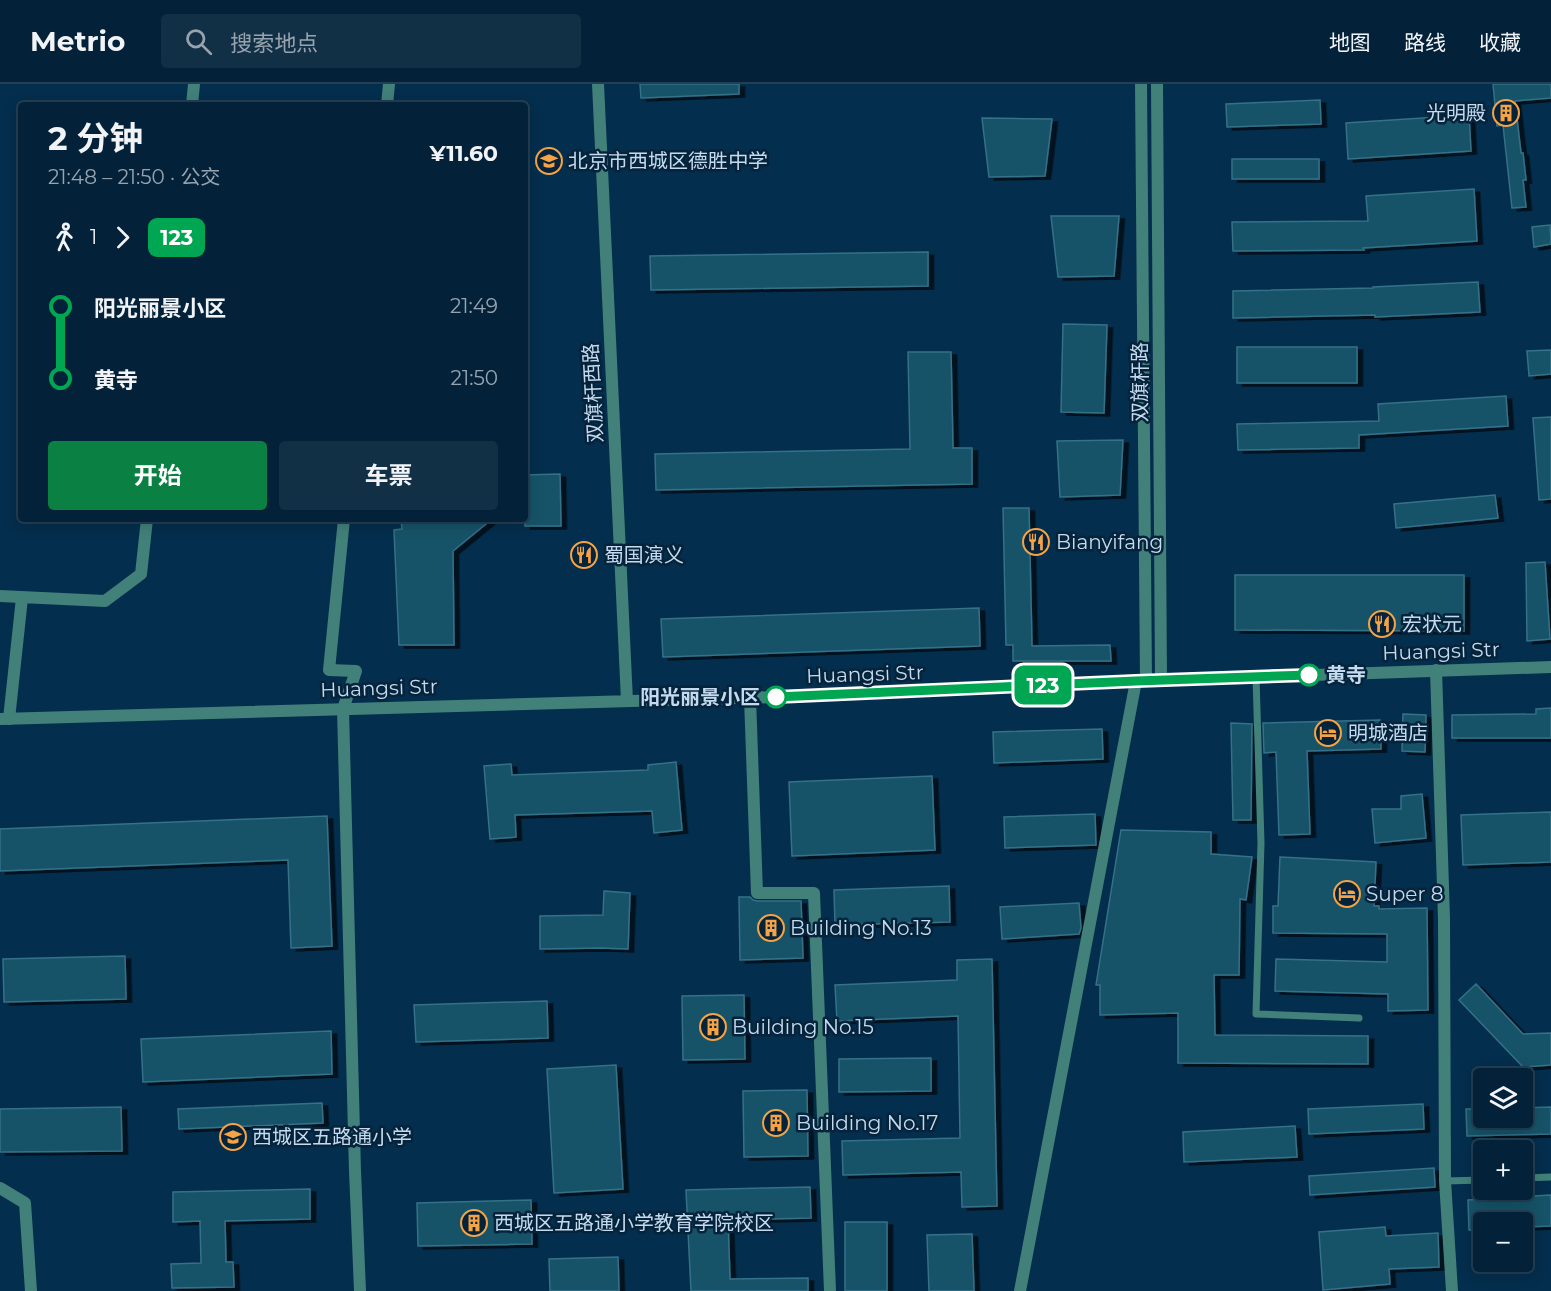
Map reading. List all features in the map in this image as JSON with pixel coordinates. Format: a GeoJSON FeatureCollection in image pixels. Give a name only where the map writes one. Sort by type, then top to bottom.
{"type":"FeatureCollection","features":[{"type":"Feature","properties":{"kind":"street"},"geometry":{"type":"LineString","coordinates":[[192,102],[194,84]]}},
{"type":"Feature","properties":{"kind":"street"},"geometry":{"type":"LineString","coordinates":[[387,102],[389,84]]}},
{"type":"Feature","properties":{"kind":"street","name":"双旗杆西路"},"geometry":{"type":"LineString","coordinates":[[598,84],[627,701]]}},
{"type":"Feature","properties":{"kind":"street"},"geometry":{"type":"LineString","coordinates":[[1020,1291],[1141,681],[1141,84]]}},
{"type":"Feature","properties":{"kind":"street","name":"双旗杆路"},"geometry":{"type":"LineString","coordinates":[[1157,84],[1161,680]]}},
{"type":"Feature","properties":{"kind":"street"},"geometry":{"type":"LineString","coordinates":[[0,596],[105,601],[141,574],[147,522]]}},
{"type":"Feature","properties":{"kind":"street"},"geometry":{"type":"LineString","coordinates":[[344,522],[329,670],[356,670],[343,709],[360,1291]]}},
{"type":"Feature","properties":{"kind":"street"},"geometry":{"type":"LineString","coordinates":[[5,719],[22,598]]}},
{"type":"Feature","properties":{"kind":"street","name":"Huangsi Str"},"geometry":{"type":"LineString","coordinates":[[5,719],[750,698],[1256,676],[1551,667]]}},
{"type":"Feature","properties":{"kind":"street"},"geometry":{"type":"LineString","coordinates":[[1436,670],[1444,918],[1445,1181],[1452,1291]]}},
{"type":"Feature","properties":{"kind":"street"},"geometry":{"type":"LineString","coordinates":[[750,698],[757,893],[814,893],[830,1291]]}},
{"type":"Feature","properties":{"kind":"street"},"geometry":{"type":"LineString","coordinates":[[0,1188],[25,1203],[31,1291]]}},
{"type":"Feature","properties":{"kind":"lane"},"geometry":{"type":"LineString","coordinates":[[1256,676],[1261,843],[1256,1014],[1359,1018]]}},
{"type":"Feature","properties":{"kind":"lane"},"geometry":{"type":"LineString","coordinates":[[1533,1178],[1551,1177]]}},
{"type":"Feature","properties":{"kind":"lane"},"geometry":{"type":"LineString","coordinates":[[1445,1181],[1473,1180]]}},
{"type":"Feature","properties":{"kind":"building"},"geometry":{"type":"Polygon","coordinates":[[[640,84],[739,84],[739,94],[641,98],[640,84]]]}},
{"type":"Feature","properties":{"kind":"building"},"geometry":{"type":"Polygon","coordinates":[[[1493,84],[1551,84],[1551,98],[1515,101],[1526,180],[1523,180],[1526,207],[1512,208],[1503,125],[1497,126],[1493,84]]]}},
{"type":"Feature","properties":{"kind":"building"},"geometry":{"type":"Polygon","coordinates":[[[1320,100],[1321,124],[1227,127],[1226,104],[1320,100]]]}},
{"type":"Feature","properties":{"kind":"building"},"geometry":{"type":"Polygon","coordinates":[[[1469,115],[1471,151],[1348,159],[1346,123],[1469,115]]]}},
{"type":"Feature","properties":{"kind":"building"},"geometry":{"type":"Polygon","coordinates":[[[982,118],[1052,119],[1045,176],[989,177],[982,118]]]}},
{"type":"Feature","properties":{"kind":"building"},"geometry":{"type":"Polygon","coordinates":[[[1232,159],[1319,159],[1319,179],[1232,179],[1232,159]]]}},
{"type":"Feature","properties":{"kind":"building"},"geometry":{"type":"Polygon","coordinates":[[[1474,189],[1477,241],[1363,248],[1364,250],[1233,251],[1232,222],[1368,221],[1366,196],[1474,189]]]}},
{"type":"Feature","properties":{"kind":"building"},"geometry":{"type":"Polygon","coordinates":[[[1051,216],[1119,216],[1114,276],[1058,277],[1051,216]]]}},
{"type":"Feature","properties":{"kind":"building"},"geometry":{"type":"Polygon","coordinates":[[[1550,225],[1551,244],[1534,247],[1532,227],[1550,225]]]}},
{"type":"Feature","properties":{"kind":"building"},"geometry":{"type":"Polygon","coordinates":[[[928,252],[928,286],[651,290],[650,256],[928,252]]]}},
{"type":"Feature","properties":{"kind":"building"},"geometry":{"type":"Polygon","coordinates":[[[1478,282],[1480,312],[1375,317],[1375,315],[1233,318],[1233,291],[1373,288],[1478,282]]]}},
{"type":"Feature","properties":{"kind":"building"},"geometry":{"type":"Polygon","coordinates":[[[1063,324],[1107,325],[1104,413],[1061,412],[1063,324]]]}},
{"type":"Feature","properties":{"kind":"building"},"geometry":{"type":"Polygon","coordinates":[[[1237,347],[1357,347],[1357,383],[1237,383],[1237,347]]]}},
{"type":"Feature","properties":{"kind":"building"},"geometry":{"type":"Polygon","coordinates":[[[1551,350],[1551,374],[1529,376],[1527,351],[1551,350]]]}},
{"type":"Feature","properties":{"kind":"building"},"geometry":{"type":"Polygon","coordinates":[[[908,352],[951,352],[953,448],[972,448],[972,484],[656,490],[655,454],[910,449],[908,352]]]}},
{"type":"Feature","properties":{"kind":"building"},"geometry":{"type":"Polygon","coordinates":[[[1506,396],[1508,426],[1359,435],[1359,448],[1238,450],[1237,424],[1379,421],[1378,404],[1506,396]]]}},
{"type":"Feature","properties":{"kind":"building"},"geometry":{"type":"Polygon","coordinates":[[[1551,417],[1551,499],[1539,500],[1533,418],[1551,417]]]}},
{"type":"Feature","properties":{"kind":"building"},"geometry":{"type":"Polygon","coordinates":[[[1123,440],[1120,495],[1060,497],[1057,441],[1123,440]]]}},
{"type":"Feature","properties":{"kind":"building"},"geometry":{"type":"Polygon","coordinates":[[[560,474],[561,526],[525,526],[525,522],[528,522],[528,475],[560,474]]]}},
{"type":"Feature","properties":{"kind":"building"},"geometry":{"type":"Polygon","coordinates":[[[1495,495],[1498,518],[1396,528],[1394,504],[1495,495]]]}},
{"type":"Feature","properties":{"kind":"building"},"geometry":{"type":"Polygon","coordinates":[[[1003,508],[1029,508],[1032,646],[1110,645],[1111,661],[1013,661],[1013,645],[1006,645],[1003,508]]]}},
{"type":"Feature","properties":{"kind":"building"},"geometry":{"type":"Polygon","coordinates":[[[401,522],[488,522],[453,551],[454,645],[399,645],[394,530],[402,529],[401,522]]]}},
{"type":"Feature","properties":{"kind":"building"},"geometry":{"type":"Polygon","coordinates":[[[1545,562],[1550,639],[1527,641],[1526,563],[1545,562]]]}},
{"type":"Feature","properties":{"kind":"building"},"geometry":{"type":"Polygon","coordinates":[[[1235,575],[1464,575],[1464,631],[1235,630],[1235,575]]]}},
{"type":"Feature","properties":{"kind":"building"},"geometry":{"type":"Polygon","coordinates":[[[979,608],[980,646],[663,657],[661,619],[979,608]]]}},
{"type":"Feature","properties":{"kind":"building"},"geometry":{"type":"Polygon","coordinates":[[[1551,708],[1551,738],[1452,738],[1452,715],[1536,714],[1536,709],[1551,708]]]}},
{"type":"Feature","properties":{"kind":"building"},"geometry":{"type":"Polygon","coordinates":[[[1403,714],[1426,715],[1425,752],[1402,751],[1403,714]]]}},
{"type":"Feature","properties":{"kind":"building"},"geometry":{"type":"Polygon","coordinates":[[[1380,720],[1381,749],[1307,751],[1310,834],[1279,835],[1276,752],[1264,753],[1263,723],[1380,720]]]}},
{"type":"Feature","properties":{"kind":"building"},"geometry":{"type":"Polygon","coordinates":[[[1231,723],[1252,724],[1251,820],[1233,820],[1231,723]]]}},
{"type":"Feature","properties":{"kind":"building"},"geometry":{"type":"Polygon","coordinates":[[[1102,729],[1103,759],[994,763],[993,732],[1102,729]]]}},
{"type":"Feature","properties":{"kind":"building"},"geometry":{"type":"Polygon","coordinates":[[[676,762],[682,830],[654,833],[652,811],[515,815],[516,837],[490,839],[484,766],[511,764],[512,775],[648,770],[648,765],[676,762]]]}},
{"type":"Feature","properties":{"kind":"building"},"geometry":{"type":"Polygon","coordinates":[[[932,776],[935,850],[792,856],[789,782],[932,776]]]}},
{"type":"Feature","properties":{"kind":"building"},"geometry":{"type":"Polygon","coordinates":[[[1422,794],[1426,838],[1375,843],[1372,809],[1401,809],[1401,796],[1422,794]]]}},
{"type":"Feature","properties":{"kind":"building"},"geometry":{"type":"Polygon","coordinates":[[[1551,812],[1551,862],[1463,865],[1461,815],[1551,812]]]}},
{"type":"Feature","properties":{"kind":"building"},"geometry":{"type":"Polygon","coordinates":[[[1095,814],[1096,845],[1005,848],[1004,817],[1095,814]]]}},
{"type":"Feature","properties":{"kind":"building"},"geometry":{"type":"Polygon","coordinates":[[[327,816],[332,946],[291,948],[288,860],[0,871],[0,829],[327,816]]]}},
{"type":"Feature","properties":{"kind":"building"},"geometry":{"type":"Polygon","coordinates":[[[1121,830],[1211,832],[1211,854],[1252,857],[1246,900],[1240,899],[1239,975],[1214,975],[1215,1035],[1368,1036],[1368,1064],[1178,1063],[1178,1013],[1100,1015],[1100,985],[1096,985],[1121,830]]]}},
{"type":"Feature","properties":{"kind":"building"},"geometry":{"type":"Polygon","coordinates":[[[1280,857],[1376,862],[1374,906],[1379,906],[1379,909],[1427,908],[1428,1010],[1388,1011],[1388,994],[1275,991],[1276,959],[1387,962],[1387,934],[1273,933],[1273,906],[1278,906],[1280,857]]]}},
{"type":"Feature","properties":{"kind":"building"},"geometry":{"type":"Polygon","coordinates":[[[949,886],[950,922],[835,925],[834,890],[949,886]]]}},
{"type":"Feature","properties":{"kind":"building"},"geometry":{"type":"Polygon","coordinates":[[[604,891],[630,893],[628,949],[540,949],[540,916],[603,915],[604,891]]]}},
{"type":"Feature","properties":{"kind":"building","name":"Building No.13"},"geometry":{"type":"Polygon","coordinates":[[[739,897],[750,897],[757,901],[801,901],[803,958],[740,960],[739,897]]]}},
{"type":"Feature","properties":{"kind":"building"},"geometry":{"type":"Polygon","coordinates":[[[1079,903],[1081,928],[1079,934],[1002,939],[1000,907],[1079,903]]]}},
{"type":"Feature","properties":{"kind":"building"},"geometry":{"type":"Polygon","coordinates":[[[125,956],[126,999],[4,1002],[3,959],[125,956]]]}},
{"type":"Feature","properties":{"kind":"building"},"geometry":{"type":"Polygon","coordinates":[[[992,959],[997,1206],[962,1207],[961,1172],[843,1175],[842,1141],[960,1138],[958,1016],[837,1021],[835,985],[957,980],[957,960],[992,959]]]}},
{"type":"Feature","properties":{"kind":"building"},"geometry":{"type":"Polygon","coordinates":[[[1476,984],[1523,1034],[1551,1033],[1551,1065],[1523,1067],[1459,1000],[1476,984]]]}},
{"type":"Feature","properties":{"kind":"building","name":"Building No.15"},"geometry":{"type":"Polygon","coordinates":[[[744,995],[745,1059],[683,1060],[682,996],[744,995]]]}},
{"type":"Feature","properties":{"kind":"building"},"geometry":{"type":"Polygon","coordinates":[[[547,1001],[548,1038],[416,1042],[414,1005],[547,1001]]]}},
{"type":"Feature","properties":{"kind":"building"},"geometry":{"type":"Polygon","coordinates":[[[331,1031],[332,1074],[143,1082],[141,1039],[331,1031]]]}},
{"type":"Feature","properties":{"kind":"building"},"geometry":{"type":"Polygon","coordinates":[[[931,1058],[931,1091],[839,1092],[839,1059],[931,1058]]]}},
{"type":"Feature","properties":{"kind":"building"},"geometry":{"type":"Polygon","coordinates":[[[616,1065],[623,1189],[554,1193],[547,1069],[616,1065]]]}},
{"type":"Feature","properties":{"kind":"building","name":"Building No.17"},"geometry":{"type":"Polygon","coordinates":[[[807,1090],[808,1156],[744,1157],[743,1091],[807,1090]]]}},
{"type":"Feature","properties":{"kind":"building"},"geometry":{"type":"Polygon","coordinates":[[[322,1103],[323,1123],[179,1129],[178,1109],[322,1103]]]}},
{"type":"Feature","properties":{"kind":"building"},"geometry":{"type":"Polygon","coordinates":[[[1423,1104],[1424,1129],[1309,1134],[1308,1109],[1423,1104]]]}},
{"type":"Feature","properties":{"kind":"building"},"geometry":{"type":"Polygon","coordinates":[[[121,1107],[122,1151],[0,1152],[0,1109],[121,1107]]]}},
{"type":"Feature","properties":{"kind":"building"},"geometry":{"type":"Polygon","coordinates":[[[1551,1107],[1551,1134],[1467,1136],[1466,1109],[1473,1109],[1473,1128],[1533,1128],[1533,1108],[1551,1107]]]}},
{"type":"Feature","properties":{"kind":"building"},"geometry":{"type":"Polygon","coordinates":[[[1295,1126],[1297,1157],[1184,1162],[1183,1132],[1295,1126]]]}},
{"type":"Feature","properties":{"kind":"building"},"geometry":{"type":"Polygon","coordinates":[[[1434,1168],[1435,1187],[1310,1195],[1309,1176],[1434,1168]]]}},
{"type":"Feature","properties":{"kind":"building"},"geometry":{"type":"Polygon","coordinates":[[[810,1187],[811,1218],[728,1220],[730,1279],[808,1278],[808,1291],[691,1291],[686,1190],[810,1187]]]}},
{"type":"Feature","properties":{"kind":"building"},"geometry":{"type":"Polygon","coordinates":[[[310,1189],[310,1219],[225,1221],[226,1262],[233,1262],[234,1287],[172,1288],[171,1264],[201,1263],[200,1221],[173,1222],[173,1192],[310,1189]]]}},
{"type":"Feature","properties":{"kind":"building"},"geometry":{"type":"Polygon","coordinates":[[[1551,1195],[1551,1226],[1533,1227],[1533,1212],[1473,1212],[1473,1230],[1469,1230],[1468,1200],[1533,1200],[1533,1196],[1551,1195]]]}},
{"type":"Feature","properties":{"kind":"building","name":"西城区五路通小学教育学院校区"},"geometry":{"type":"Polygon","coordinates":[[[531,1200],[532,1244],[418,1246],[417,1203],[531,1200]]]}},
{"type":"Feature","properties":{"kind":"building"},"geometry":{"type":"Polygon","coordinates":[[[845,1222],[887,1222],[887,1291],[845,1291],[845,1222]]]}},
{"type":"Feature","properties":{"kind":"building"},"geometry":{"type":"Polygon","coordinates":[[[1385,1227],[1386,1236],[1438,1233],[1439,1267],[1389,1269],[1390,1284],[1323,1290],[1319,1232],[1385,1227]]]}},
{"type":"Feature","properties":{"kind":"building"},"geometry":{"type":"Polygon","coordinates":[[[972,1234],[974,1291],[929,1291],[927,1235],[972,1234]]]}},
{"type":"Feature","properties":{"kind":"building"},"geometry":{"type":"Polygon","coordinates":[[[618,1257],[619,1291],[550,1291],[549,1259],[618,1257]]]}},
{"type":"Feature","properties":{"kind":"bus line","name":"123"},"geometry":{"type":"LineString","coordinates":[[776,697],[1309,675]]}},
{"type":"Feature","properties":{"kind":"place","name":"光明殿"},"geometry":{"type":"Point","coordinates":[1506,113]}},
{"type":"Feature","properties":{"kind":"place","name":"北京市西城区德胜中学"},"geometry":{"type":"Point","coordinates":[549,161]}},
{"type":"Feature","properties":{"kind":"place","name":"Bianyifang"},"geometry":{"type":"Point","coordinates":[1036,542]}},
{"type":"Feature","properties":{"kind":"place","name":"蜀国演义"},"geometry":{"type":"Point","coordinates":[584,555]}},
{"type":"Feature","properties":{"kind":"place","name":"宏状元"},"geometry":{"type":"Point","coordinates":[1382,624]}},
{"type":"Feature","properties":{"kind":"place","name":"黄寺"},"geometry":{"type":"Point","coordinates":[1309,675]}},
{"type":"Feature","properties":{"kind":"place","name":"阳光丽景小区"},"geometry":{"type":"Point","coordinates":[776,697]}},
{"type":"Feature","properties":{"kind":"place","name":"明城酒店"},"geometry":{"type":"Point","coordinates":[1328,733]}},
{"type":"Feature","properties":{"kind":"place","name":"Super 8"},"geometry":{"type":"Point","coordinates":[1347,894]}},
{"type":"Feature","properties":{"kind":"place","name":"Building No.13"},"geometry":{"type":"Point","coordinates":[771,928]}},
{"type":"Feature","properties":{"kind":"place","name":"Building No.15"},"geometry":{"type":"Point","coordinates":[713,1027]}},
{"type":"Feature","properties":{"kind":"place","name":"Building No.17"},"geometry":{"type":"Point","coordinates":[776,1123]}},
{"type":"Feature","properties":{"kind":"place","name":"西城区五路通小学"},"geometry":{"type":"Point","coordinates":[233,1137]}},
{"type":"Feature","properties":{"kind":"place","name":"西城区五路通小学教育学院校区"},"geometry":{"type":"Point","coordinates":[474,1223]}}]}
